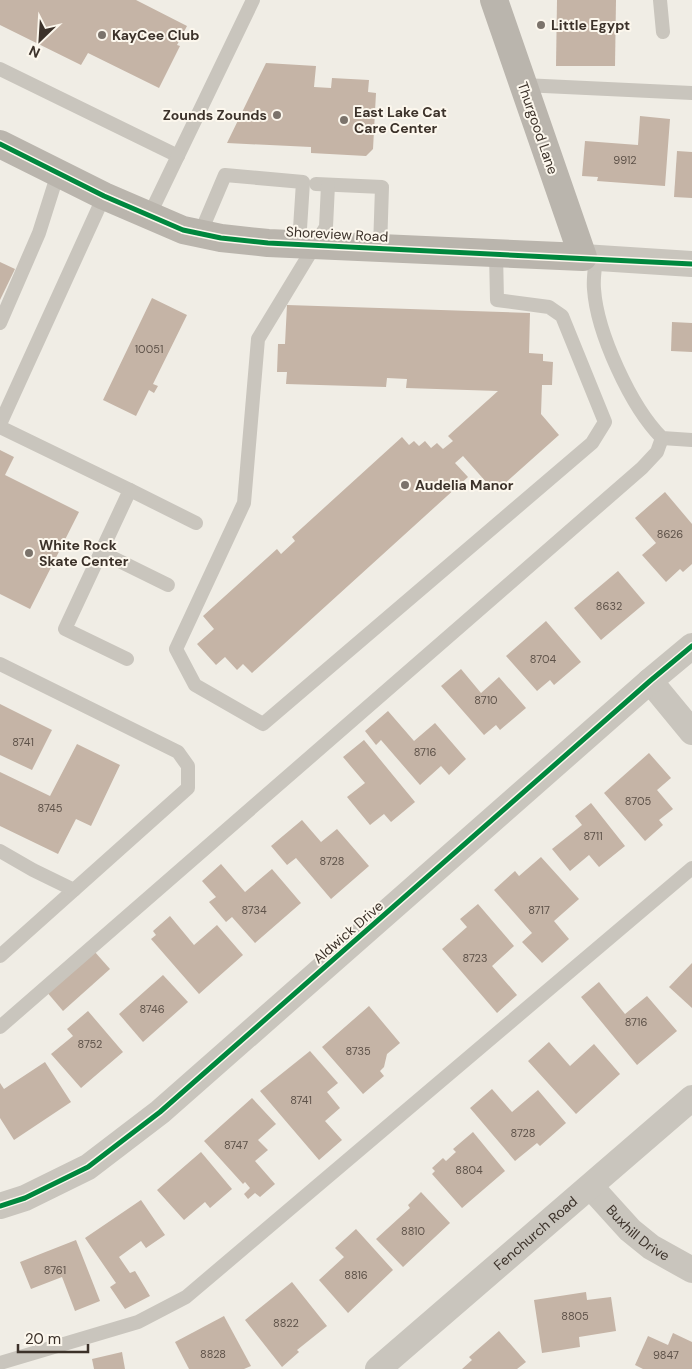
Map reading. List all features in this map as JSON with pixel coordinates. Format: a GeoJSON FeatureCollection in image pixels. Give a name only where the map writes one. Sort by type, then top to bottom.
{"type":"FeatureCollection","features":[{"type":"Feature","properties":{"kind":"street","name":"Thurgood Lane"},"geometry":{"type":"LineString","coordinates":[[494,0],[523,85],[589,257]]}},
{"type":"Feature","properties":{"kind":"street","name":"Shoreview Road"},"geometry":{"type":"LineString","coordinates":[[0,144],[104,196],[150,216],[183,230],[221,238],[692,264]]}},
{"type":"Feature","properties":{"kind":"street","name":"Aldwick Drive"},"geometry":{"type":"LineString","coordinates":[[0,1206],[25,1198],[88,1167],[160,1112],[692,646]]}},
{"type":"Feature","properties":{"kind":"street"},"geometry":{"type":"LineString","coordinates":[[650,681],[692,732]]}},
{"type":"Feature","properties":{"kind":"street","name":"Fenchurch Road"},"geometry":{"type":"LineString","coordinates":[[378,1369],[692,1098]]}},
{"type":"Feature","properties":{"kind":"street","name":"Buxhill Drive"},"geometry":{"type":"LineString","coordinates":[[591,1187],[630,1230],[652,1247],[692,1270]]}},
{"type":"Feature","properties":{"kind":"lane"},"geometry":{"type":"LineString","coordinates":[[150,216],[253,0]]}},
{"type":"Feature","properties":{"kind":"lane"},"geometry":{"type":"LineString","coordinates":[[660,0],[663,32]]}},
{"type":"Feature","properties":{"kind":"lane"},"geometry":{"type":"LineString","coordinates":[[0,69],[178,156]]}},
{"type":"Feature","properties":{"kind":"lane"},"geometry":{"type":"LineString","coordinates":[[523,85],[692,93]]}},
{"type":"Feature","properties":{"kind":"lane"},"geometry":{"type":"LineString","coordinates":[[0,323],[39,233],[58,173]]}},
{"type":"Feature","properties":{"kind":"lane"},"geometry":{"type":"LineString","coordinates":[[200,234],[224,175],[304,182],[307,244]]}},
{"type":"Feature","properties":{"kind":"lane"},"geometry":{"type":"LineString","coordinates":[[380,248],[382,187],[322,185],[326,227],[307,244],[258,339],[244,503],[176,649],[195,685],[263,724],[592,443],[605,422],[562,316],[549,307],[497,300],[496,254]]}},
{"type":"Feature","properties":{"kind":"lane"},"geometry":{"type":"LineString","coordinates":[[104,196],[0,425],[196,523]]}},
{"type":"Feature","properties":{"kind":"lane"},"geometry":{"type":"LineString","coordinates":[[589,257],[600,318],[620,373],[635,405],[647,424],[662,438],[692,440]]}},
{"type":"Feature","properties":{"kind":"lane"},"geometry":{"type":"LineString","coordinates":[[0,1027],[642,468],[657,452],[662,438]]}},
{"type":"Feature","properties":{"kind":"lane"},"geometry":{"type":"LineString","coordinates":[[127,659],[65,629],[130,490]]}},
{"type":"Feature","properties":{"kind":"lane"},"geometry":{"type":"LineString","coordinates":[[101,552],[168,585]]}},
{"type":"Feature","properties":{"kind":"lane"},"geometry":{"type":"LineString","coordinates":[[0,664],[178,752],[188,766],[188,788],[0,956]]}},
{"type":"Feature","properties":{"kind":"lane"},"geometry":{"type":"LineString","coordinates":[[0,851],[74,890]]}},
{"type":"Feature","properties":{"kind":"lane"},"geometry":{"type":"LineString","coordinates":[[0,1363],[138,1322],[186,1297],[692,868]]}},
{"type":"Feature","properties":{"kind":"building","name":"KayCee Club"},"geometry":{"type":"Polygon","coordinates":[[[0,0],[136,0],[187,26],[177,45],[180,46],[159,88],[88,53],[81,65],[0,25],[0,0]]]}},
{"type":"Feature","properties":{"kind":"building"},"geometry":{"type":"Polygon","coordinates":[[[557,0],[616,0],[615,66],[556,66],[557,0]]]}},
{"type":"Feature","properties":{"kind":"building"},"geometry":{"type":"Polygon","coordinates":[[[266,63],[316,66],[314,87],[331,88],[332,78],[369,80],[368,92],[376,93],[373,149],[366,156],[311,153],[311,147],[227,143],[266,63]]]}},
{"type":"Feature","properties":{"kind":"building"},"geometry":{"type":"Polygon","coordinates":[[[640,116],[670,119],[665,186],[597,181],[598,177],[582,176],[585,141],[638,145],[640,116]]]}},
{"type":"Feature","properties":{"kind":"building"},"geometry":{"type":"Polygon","coordinates":[[[677,151],[692,152],[692,198],[674,197],[677,151]]]}},
{"type":"Feature","properties":{"kind":"building"},"geometry":{"type":"Polygon","coordinates":[[[0,262],[15,269],[0,300],[0,262]]]}},
{"type":"Feature","properties":{"kind":"building"},"geometry":{"type":"Polygon","coordinates":[[[152,298],[187,315],[153,384],[158,386],[154,393],[149,390],[136,416],[103,400],[152,298]]]}},
{"type":"Feature","properties":{"kind":"building","name":"Audelia Manor"},"geometry":{"type":"Polygon","coordinates":[[[287,305],[530,313],[529,353],[543,354],[543,361],[553,362],[552,385],[542,385],[541,414],[559,435],[495,492],[463,456],[455,463],[468,477],[252,673],[243,664],[237,670],[225,657],[216,665],[197,644],[214,629],[203,616],[277,549],[281,554],[295,541],[292,537],[402,437],[409,445],[414,441],[419,446],[425,441],[431,448],[437,443],[443,449],[453,441],[448,436],[498,391],[406,388],[407,379],[387,378],[386,387],[286,384],[287,372],[277,372],[278,344],[285,344],[287,305]]]}},
{"type":"Feature","properties":{"kind":"building"},"geometry":{"type":"Polygon","coordinates":[[[672,322],[692,323],[692,352],[671,351],[672,322]]]}},
{"type":"Feature","properties":{"kind":"building","name":"White Rock Skate Center"},"geometry":{"type":"Polygon","coordinates":[[[0,450],[14,457],[5,475],[79,512],[30,609],[0,594],[0,450]]]}},
{"type":"Feature","properties":{"kind":"building"},"geometry":{"type":"Polygon","coordinates":[[[665,492],[692,524],[692,564],[683,572],[680,569],[666,582],[642,555],[656,543],[635,518],[665,492]]]}},
{"type":"Feature","properties":{"kind":"building"},"geometry":{"type":"Polygon","coordinates":[[[618,571],[645,603],[601,640],[574,608],[618,571]]]}},
{"type":"Feature","properties":{"kind":"building"},"geometry":{"type":"Polygon","coordinates":[[[546,621],[581,662],[554,685],[550,680],[537,691],[506,656],[546,621]]]}},
{"type":"Feature","properties":{"kind":"building"},"geometry":{"type":"Polygon","coordinates":[[[461,669],[481,693],[499,677],[526,708],[500,730],[496,725],[484,735],[441,686],[461,669]]]}},
{"type":"Feature","properties":{"kind":"building"},"geometry":{"type":"Polygon","coordinates":[[[0,704],[52,730],[32,770],[0,755],[0,704]]]}},
{"type":"Feature","properties":{"kind":"building"},"geometry":{"type":"Polygon","coordinates":[[[388,711],[414,741],[435,723],[466,759],[449,775],[441,766],[420,785],[381,740],[376,745],[365,731],[388,711]]]}},
{"type":"Feature","properties":{"kind":"building"},"geometry":{"type":"Polygon","coordinates":[[[364,740],[415,802],[391,822],[384,814],[370,825],[347,797],[365,783],[343,757],[364,740]]]}},
{"type":"Feature","properties":{"kind":"building"},"geometry":{"type":"Polygon","coordinates":[[[77,744],[120,765],[91,826],[76,819],[58,854],[0,826],[0,772],[50,796],[77,744]]]}},
{"type":"Feature","properties":{"kind":"building"},"geometry":{"type":"Polygon","coordinates":[[[649,753],[671,778],[657,790],[673,809],[659,820],[663,825],[645,841],[604,793],[649,753]]]}},
{"type":"Feature","properties":{"kind":"building"},"geometry":{"type":"Polygon","coordinates":[[[591,803],[625,846],[599,867],[589,855],[570,871],[552,849],[582,825],[575,816],[591,803]]]}},
{"type":"Feature","properties":{"kind":"building"},"geometry":{"type":"Polygon","coordinates":[[[302,820],[321,842],[337,829],[369,866],[331,899],[296,858],[287,865],[271,846],[302,820]]]}},
{"type":"Feature","properties":{"kind":"building"},"geometry":{"type":"Polygon","coordinates":[[[541,857],[579,899],[554,921],[569,939],[542,963],[522,942],[532,933],[494,890],[515,871],[519,876],[541,857]]]}},
{"type":"Feature","properties":{"kind":"building"},"geometry":{"type":"Polygon","coordinates":[[[221,864],[245,892],[272,869],[301,903],[255,943],[232,917],[226,922],[209,902],[216,897],[202,881],[221,864]]]}},
{"type":"Feature","properties":{"kind":"building"},"geometry":{"type":"Polygon","coordinates":[[[478,904],[514,946],[492,966],[517,995],[497,1013],[442,949],[467,927],[460,919],[478,904]]]}},
{"type":"Feature","properties":{"kind":"building"},"geometry":{"type":"Polygon","coordinates":[[[170,916],[194,945],[217,925],[243,955],[199,994],[151,939],[156,935],[153,931],[170,916]]]}},
{"type":"Feature","properties":{"kind":"building"},"geometry":{"type":"Polygon","coordinates":[[[94,951],[110,969],[63,1011],[46,991],[94,951]]]}},
{"type":"Feature","properties":{"kind":"building"},"geometry":{"type":"Polygon","coordinates":[[[692,963],[692,1008],[669,987],[692,963]]]}},
{"type":"Feature","properties":{"kind":"building"},"geometry":{"type":"Polygon","coordinates":[[[163,975],[188,1002],[143,1042],[119,1014],[163,975]]]}},
{"type":"Feature","properties":{"kind":"building"},"geometry":{"type":"Polygon","coordinates":[[[599,982],[625,1014],[647,996],[677,1031],[637,1065],[581,997],[599,982]]]}},
{"type":"Feature","properties":{"kind":"building"},"geometry":{"type":"Polygon","coordinates":[[[369,1006],[400,1043],[387,1054],[384,1067],[380,1071],[384,1076],[363,1094],[322,1047],[369,1006]]]}},
{"type":"Feature","properties":{"kind":"building"},"geometry":{"type":"Polygon","coordinates":[[[88,1011],[123,1052],[81,1088],[51,1054],[73,1036],[67,1029],[88,1011]]]}},
{"type":"Feature","properties":{"kind":"building"},"geometry":{"type":"Polygon","coordinates":[[[549,1042],[570,1066],[594,1044],[620,1074],[576,1114],[528,1061],[549,1042]]]}},
{"type":"Feature","properties":{"kind":"building"},"geometry":{"type":"Polygon","coordinates":[[[310,1051],[338,1083],[327,1092],[340,1108],[325,1121],[342,1140],[319,1160],[260,1091],[310,1051]]]}},
{"type":"Feature","properties":{"kind":"building"},"geometry":{"type":"Polygon","coordinates":[[[45,1062],[71,1102],[14,1140],[0,1118],[0,1083],[4,1089],[45,1062]]]}},
{"type":"Feature","properties":{"kind":"building"},"geometry":{"type":"Polygon","coordinates":[[[492,1089],[512,1112],[538,1090],[566,1123],[540,1146],[537,1143],[515,1161],[470,1108],[492,1089]]]}},
{"type":"Feature","properties":{"kind":"building"},"geometry":{"type":"Polygon","coordinates":[[[252,1098],[276,1124],[258,1140],[268,1150],[255,1161],[275,1184],[260,1197],[255,1193],[248,1199],[244,1194],[250,1188],[245,1182],[243,1184],[204,1141],[252,1098]]]}},
{"type":"Feature","properties":{"kind":"building"},"geometry":{"type":"Polygon","coordinates":[[[473,1132],[505,1171],[462,1208],[432,1174],[435,1171],[432,1168],[443,1158],[446,1161],[456,1152],[453,1149],[473,1132]]]}},
{"type":"Feature","properties":{"kind":"building"},"geometry":{"type":"Polygon","coordinates":[[[201,1152],[232,1189],[210,1208],[205,1202],[184,1220],[157,1190],[201,1152]]]}},
{"type":"Feature","properties":{"kind":"building"},"geometry":{"type":"Polygon","coordinates":[[[421,1192],[450,1223],[403,1267],[376,1239],[410,1208],[408,1205],[421,1192]]]}},
{"type":"Feature","properties":{"kind":"building"},"geometry":{"type":"Polygon","coordinates":[[[141,1200],[165,1235],[146,1248],[141,1241],[119,1257],[130,1273],[135,1271],[150,1296],[125,1309],[110,1287],[116,1283],[85,1238],[141,1200]]]}},
{"type":"Feature","properties":{"kind":"building"},"geometry":{"type":"Polygon","coordinates":[[[356,1229],[393,1270],[348,1313],[319,1280],[344,1257],[335,1248],[356,1229]]]}},
{"type":"Feature","properties":{"kind":"building"},"geometry":{"type":"Polygon","coordinates":[[[76,1240],[100,1301],[75,1311],[62,1277],[31,1289],[20,1262],[76,1240]]]}},
{"type":"Feature","properties":{"kind":"building"},"geometry":{"type":"Polygon","coordinates":[[[292,1282],[327,1326],[297,1350],[299,1352],[282,1367],[245,1320],[292,1282]]]}},
{"type":"Feature","properties":{"kind":"building"},"geometry":{"type":"Polygon","coordinates":[[[586,1292],[587,1300],[611,1297],[616,1331],[579,1337],[580,1347],[542,1353],[534,1300],[586,1292]]]}},
{"type":"Feature","properties":{"kind":"building"},"geometry":{"type":"Polygon","coordinates":[[[224,1316],[251,1366],[244,1369],[189,1369],[175,1342],[224,1316]]]}},
{"type":"Feature","properties":{"kind":"building"},"geometry":{"type":"Polygon","coordinates":[[[499,1331],[526,1362],[517,1369],[462,1369],[472,1360],[469,1357],[499,1331]]]}},
{"type":"Feature","properties":{"kind":"building"},"geometry":{"type":"Polygon","coordinates":[[[673,1333],[692,1342],[692,1369],[643,1369],[635,1365],[648,1336],[668,1345],[673,1333]]]}},
{"type":"Feature","properties":{"kind":"building"},"geometry":{"type":"Polygon","coordinates":[[[122,1352],[125,1369],[94,1369],[92,1359],[122,1352]]]}},
{"type":"Feature","properties":{"kind":"cycle path"},"geometry":{"type":"LineString","coordinates":[[0,144],[104,196],[183,230],[221,238],[268,243],[692,264]]}},
{"type":"Feature","properties":{"kind":"cycle path"},"geometry":{"type":"LineString","coordinates":[[0,1206],[25,1198],[88,1167],[160,1112],[692,646]]}},
{"type":"Feature","properties":{"kind":"place","name":"Little Egypt"},"geometry":{"type":"Point","coordinates":[541,25]}},
{"type":"Feature","properties":{"kind":"place","name":"KayCee Club"},"geometry":{"type":"Point","coordinates":[102,35]}},
{"type":"Feature","properties":{"kind":"place","name":"Zounds Zounds"},"geometry":{"type":"Point","coordinates":[277,115]}},
{"type":"Feature","properties":{"kind":"place","name":"East Lake Cat Care Center"},"geometry":{"type":"Point","coordinates":[344,120]}},
{"type":"Feature","properties":{"kind":"place","name":"Audelia Manor"},"geometry":{"type":"Point","coordinates":[405,485]}},
{"type":"Feature","properties":{"kind":"place","name":"White Rock Skate Center"},"geometry":{"type":"Point","coordinates":[29,553]}}]}
